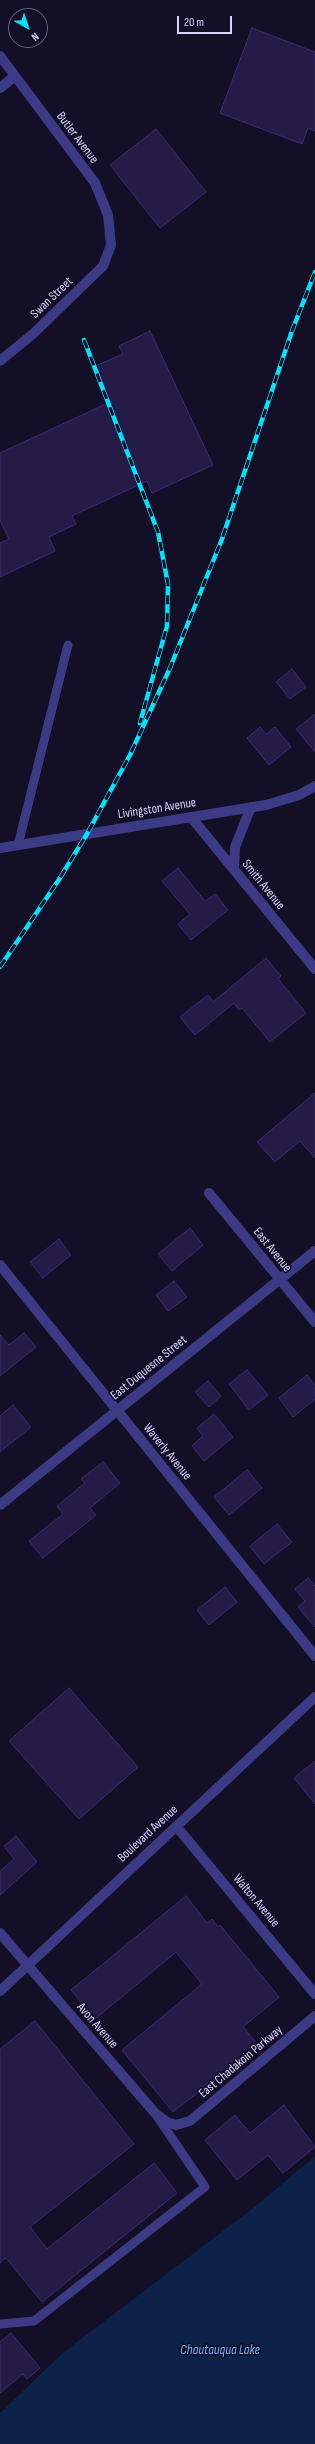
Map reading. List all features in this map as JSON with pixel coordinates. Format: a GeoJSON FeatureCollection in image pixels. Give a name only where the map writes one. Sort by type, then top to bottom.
{"type":"FeatureCollection","features":[{"type":"Feature","properties":{"kind":"street","name":"Butler Avenue"},"geometry":{"type":"LineString","coordinates":[[0,56],[95,183],[108,215],[111,245]]}},
{"type":"Feature","properties":{"kind":"street"},"geometry":{"type":"LineString","coordinates":[[0,88],[15,76]]}},
{"type":"Feature","properties":{"kind":"street","name":"Swan Street"},"geometry":{"type":"LineString","coordinates":[[0,360],[34,333],[103,266],[111,245]]}},
{"type":"Feature","properties":{"kind":"street","name":"Livingston Avenue"},"geometry":{"type":"LineString","coordinates":[[0,848],[251,807],[299,795],[315,786]]}},
{"type":"Feature","properties":{"kind":"street"},"geometry":{"type":"LineString","coordinates":[[234,869],[235,847],[251,807]]}},
{"type":"Feature","properties":{"kind":"street","name":"Smith Avenue"},"geometry":{"type":"LineString","coordinates":[[191,817],[315,969]]}},
{"type":"Feature","properties":{"kind":"street","name":"East Avenue"},"geometry":{"type":"LineString","coordinates":[[209,1193],[315,1322]]}},
{"type":"Feature","properties":{"kind":"street","name":"East Duquesne Street"},"geometry":{"type":"LineString","coordinates":[[0,1505],[315,1251]]}},
{"type":"Feature","properties":{"kind":"street","name":"Waverly Avenue"},"geometry":{"type":"LineString","coordinates":[[0,1265],[315,1656]]}},
{"type":"Feature","properties":{"kind":"street","name":"Boulevard Avenue"},"geometry":{"type":"LineString","coordinates":[[0,1991],[315,1697]]}},
{"type":"Feature","properties":{"kind":"street","name":"Walton Avenue"},"geometry":{"type":"LineString","coordinates":[[176,1826],[315,1994]]}},
{"type":"Feature","properties":{"kind":"street","name":"Avon Avenue"},"geometry":{"type":"LineString","coordinates":[[0,1933],[155,2114],[167,2122],[176,2125],[182,2124]]}},
{"type":"Feature","properties":{"kind":"street","name":"East Chadakoin Parkway"},"geometry":{"type":"LineString","coordinates":[[182,2124],[190,2122],[315,2016]]}},
{"type":"Feature","properties":{"kind":"lane"},"geometry":{"type":"LineString","coordinates":[[18,845],[68,645]]}},
{"type":"Feature","properties":{"kind":"lane"},"geometry":{"type":"LineString","coordinates":[[0,2324],[34,2321],[205,2187],[155,2114]]}},
{"type":"Feature","properties":{"kind":"water","name":"Chautauqua Lake"},"geometry":{"type":"Polygon","coordinates":[[[315,2156],[315,2444],[0,2444],[0,2413],[65,2351],[252,2209],[315,2156]]]}},
{"type":"Feature","properties":{"kind":"building"},"geometry":{"type":"Polygon","coordinates":[[[252,28],[315,52],[315,131],[308,128],[302,144],[220,113],[252,28]]]}},
{"type":"Feature","properties":{"kind":"building"},"geometry":{"type":"Polygon","coordinates":[[[156,129],[206,192],[160,228],[110,165],[156,129]]]}},
{"type":"Feature","properties":{"kind":"building"},"geometry":{"type":"Polygon","coordinates":[[[150,331],[213,465],[152,493],[147,481],[72,516],[76,524],[49,537],[55,551],[0,577],[0,543],[9,539],[0,520],[0,453],[110,402],[93,367],[123,354],[119,346],[150,331]]]}},
{"type":"Feature","properties":{"kind":"building"},"geometry":{"type":"Polygon","coordinates":[[[292,669],[306,687],[290,699],[276,682],[292,669]]]}},
{"type":"Feature","properties":{"kind":"building"},"geometry":{"type":"Polygon","coordinates":[[[315,714],[315,752],[296,729],[315,714]]]}},
{"type":"Feature","properties":{"kind":"building"},"geometry":{"type":"Polygon","coordinates":[[[260,727],[266,734],[275,727],[291,747],[269,765],[247,738],[260,727]]]}},
{"type":"Feature","properties":{"kind":"building"},"geometry":{"type":"Polygon","coordinates":[[[178,868],[205,901],[215,894],[228,910],[191,940],[178,924],[190,914],[162,881],[178,868]]]}},
{"type":"Feature","properties":{"kind":"building"},"geometry":{"type":"Polygon","coordinates":[[[266,958],[281,976],[278,979],[306,1013],[270,1042],[242,1008],[239,1010],[234,1003],[195,1035],[180,1017],[208,995],[213,1002],[266,958]]]}},
{"type":"Feature","properties":{"kind":"building"},"geometry":{"type":"Polygon","coordinates":[[[315,1093],[315,1158],[300,1141],[275,1162],[257,1142],[315,1093]]]}},
{"type":"Feature","properties":{"kind":"building"},"geometry":{"type":"Polygon","coordinates":[[[190,1228],[203,1245],[172,1271],[158,1254],[190,1228]]]}},
{"type":"Feature","properties":{"kind":"building"},"geometry":{"type":"Polygon","coordinates":[[[59,1239],[71,1255],[43,1278],[30,1262],[59,1239]]]}},
{"type":"Feature","properties":{"kind":"building"},"geometry":{"type":"Polygon","coordinates":[[[174,1281],[187,1297],[168,1311],[156,1295],[174,1281]]]}},
{"type":"Feature","properties":{"kind":"building"},"geometry":{"type":"Polygon","coordinates":[[[24,1333],[36,1347],[0,1376],[0,1335],[9,1345],[24,1333]]]}},
{"type":"Feature","properties":{"kind":"building"},"geometry":{"type":"Polygon","coordinates":[[[247,1370],[268,1395],[249,1410],[229,1384],[247,1370]]]}},
{"type":"Feature","properties":{"kind":"building"},"geometry":{"type":"Polygon","coordinates":[[[307,1375],[315,1385],[315,1399],[293,1417],[279,1398],[307,1375]]]}},
{"type":"Feature","properties":{"kind":"building"},"geometry":{"type":"Polygon","coordinates":[[[208,1381],[221,1396],[209,1407],[195,1392],[208,1381]]]}},
{"type":"Feature","properties":{"kind":"building"},"geometry":{"type":"Polygon","coordinates":[[[13,1405],[31,1427],[0,1452],[0,1416],[13,1405]]]}},
{"type":"Feature","properties":{"kind":"building"},"geometry":{"type":"Polygon","coordinates":[[[214,1414],[233,1437],[204,1461],[192,1446],[203,1436],[197,1428],[214,1414]]]}},
{"type":"Feature","properties":{"kind":"building"},"geometry":{"type":"Polygon","coordinates":[[[103,1462],[120,1483],[90,1508],[96,1515],[43,1558],[29,1541],[63,1514],[57,1506],[85,1483],[81,1479],[103,1462]]]}},
{"type":"Feature","properties":{"kind":"building"},"geometry":{"type":"Polygon","coordinates":[[[247,1470],[262,1488],[229,1515],[214,1497],[247,1470]]]}},
{"type":"Feature","properties":{"kind":"building"},"geometry":{"type":"Polygon","coordinates":[[[277,1524],[292,1542],[264,1564],[250,1546],[277,1524]]]}},
{"type":"Feature","properties":{"kind":"building"},"geometry":{"type":"Polygon","coordinates":[[[308,1578],[315,1586],[315,1627],[298,1607],[305,1601],[295,1589],[308,1578]]]}},
{"type":"Feature","properties":{"kind":"building"},"geometry":{"type":"Polygon","coordinates":[[[225,1587],[237,1602],[209,1625],[197,1610],[225,1587]]]}},
{"type":"Feature","properties":{"kind":"building"},"geometry":{"type":"Polygon","coordinates":[[[69,1688],[138,1767],[79,1819],[9,1741],[69,1688]]]}},
{"type":"Feature","properties":{"kind":"building"},"geometry":{"type":"Polygon","coordinates":[[[315,1761],[315,1804],[294,1778],[315,1761]]]}},
{"type":"Feature","properties":{"kind":"building"},"geometry":{"type":"Polygon","coordinates":[[[16,1836],[37,1862],[0,1895],[0,1871],[14,1859],[4,1846],[16,1836]]]}},
{"type":"Feature","properties":{"kind":"building"},"geometry":{"type":"Polygon","coordinates":[[[186,1896],[207,1923],[212,1919],[218,1927],[220,1925],[279,1997],[243,2027],[259,2046],[207,2089],[205,2087],[173,2112],[122,2050],[202,1984],[176,1952],[95,2019],[71,1990],[186,1896]]]}},
{"type":"Feature","properties":{"kind":"building"},"geometry":{"type":"Polygon","coordinates":[[[35,2021],[134,2144],[30,2227],[47,2249],[154,2163],[177,2193],[42,2302],[6,2258],[0,2263],[0,2049],[35,2021]]]}},
{"type":"Feature","properties":{"kind":"building"},"geometry":{"type":"Polygon","coordinates":[[[284,2105],[315,2147],[283,2173],[268,2155],[237,2180],[205,2140],[235,2115],[250,2133],[284,2105]]]}},
{"type":"Feature","properties":{"kind":"building"},"geometry":{"type":"Polygon","coordinates":[[[11,2333],[40,2368],[27,2379],[23,2374],[0,2393],[0,2342],[11,2333]]]}},
{"type":"Feature","properties":{"kind":"railway"},"geometry":{"type":"LineString","coordinates":[[0,967],[58,881],[87,834],[130,755],[170,668],[222,539],[292,331],[315,272]]}},
{"type":"Feature","properties":{"kind":"railway"},"geometry":{"type":"LineString","coordinates":[[84,340],[158,532],[168,584],[167,626],[140,723]]}}]}
